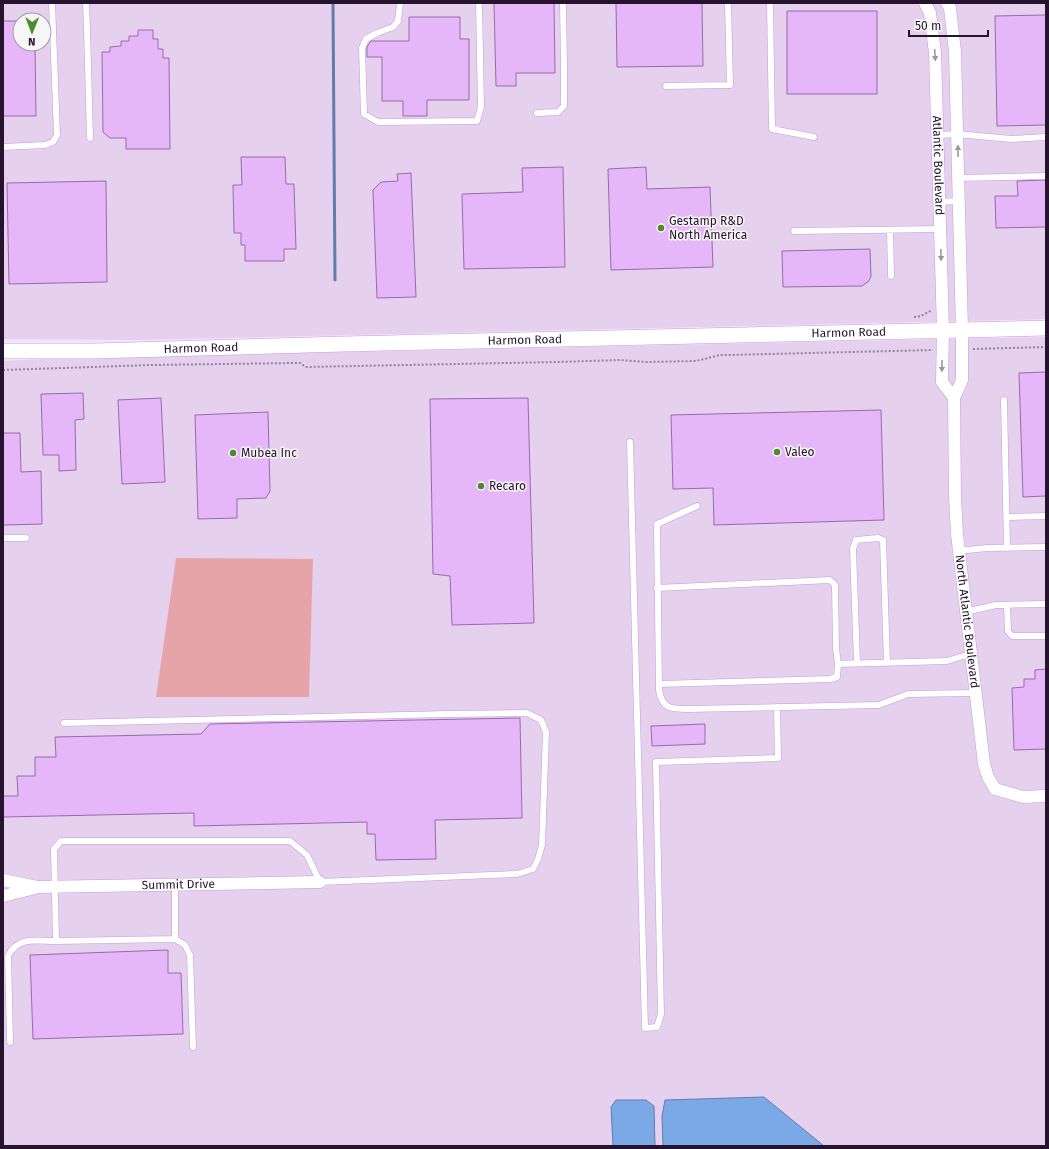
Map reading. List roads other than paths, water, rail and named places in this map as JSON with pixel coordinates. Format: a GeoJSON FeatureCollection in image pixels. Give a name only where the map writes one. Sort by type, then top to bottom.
{"type":"FeatureCollection","features":[{"type":"Feature","properties":{"kind":"street","name":"Atlantic Boulevard"},"geometry":{"type":"LineString","coordinates":[[925,3],[930,13],[935,53],[943,330]]}},
{"type":"Feature","properties":{"kind":"street","name":"Atlantic Boulevard"},"geometry":{"type":"LineString","coordinates":[[947,3],[950,8],[955,52],[962,330]]}},
{"type":"Feature","properties":{"kind":"street","name":"Harmon Road"},"geometry":{"type":"LineString","coordinates":[[3,351],[94,351],[322,344],[1046,328]]}},
{"type":"Feature","properties":{"kind":"street"},"geometry":{"type":"LineString","coordinates":[[943,330],[942,382],[954,398]]}},
{"type":"Feature","properties":{"kind":"street","name":"North Atlantic Boulevard"},"geometry":{"type":"LineString","coordinates":[[962,330],[962,380],[954,398],[955,497],[958,551],[984,764],[988,777],[995,789],[1023,797],[1046,796]]}},
{"type":"Feature","properties":{"kind":"street","name":"Summit Drive"},"geometry":{"type":"LineString","coordinates":[[3,880],[37,887],[320,882]]}},
{"type":"Feature","properties":{"kind":"street","name":"Summit Drive"},"geometry":{"type":"LineString","coordinates":[[3,896],[37,887]]}},
{"type":"Feature","properties":{"kind":"lane"},"geometry":{"type":"LineString","coordinates":[[3,147],[45,145],[53,142],[57,135],[52,3]]}},
{"type":"Feature","properties":{"kind":"lane"},"geometry":{"type":"LineString","coordinates":[[86,3],[88,29],[90,138]]}},
{"type":"Feature","properties":{"kind":"lane"},"geometry":{"type":"LineString","coordinates":[[400,3],[398,21],[393,27],[366,39],[362,48],[364,114],[378,122],[477,121],[481,106],[479,3]]}},
{"type":"Feature","properties":{"kind":"lane"},"geometry":{"type":"LineString","coordinates":[[537,113],[558,112],[564,106],[563,3]]}},
{"type":"Feature","properties":{"kind":"lane"},"geometry":{"type":"LineString","coordinates":[[666,86],[730,85],[728,3]]}},
{"type":"Feature","properties":{"kind":"lane"},"geometry":{"type":"LineString","coordinates":[[770,3],[772,129],[814,137]]}},
{"type":"Feature","properties":{"kind":"lane"},"geometry":{"type":"LineString","coordinates":[[938,135],[957,134],[1011,139],[1046,137]]}},
{"type":"Feature","properties":{"kind":"lane"},"geometry":{"type":"LineString","coordinates":[[958,178],[1046,176]]}},
{"type":"Feature","properties":{"kind":"lane"},"geometry":{"type":"LineString","coordinates":[[939,202],[959,202]]}},
{"type":"Feature","properties":{"kind":"lane"},"geometry":{"type":"LineString","coordinates":[[794,231],[940,229]]}},
{"type":"Feature","properties":{"kind":"lane"},"geometry":{"type":"LineString","coordinates":[[890,230],[891,276]]}},
{"type":"Feature","properties":{"kind":"lane"},"geometry":{"type":"LineString","coordinates":[[1004,400],[1007,548]]}},
{"type":"Feature","properties":{"kind":"lane"},"geometry":{"type":"LineString","coordinates":[[630,442],[645,1028],[656,1027],[661,1014],[656,762],[778,758],[777,707]]}},
{"type":"Feature","properties":{"kind":"lane"},"geometry":{"type":"LineString","coordinates":[[697,506],[657,524],[659,684],[660,698],[665,705],[674,709],[879,705],[908,694],[975,693]]}},
{"type":"Feature","properties":{"kind":"lane"},"geometry":{"type":"LineString","coordinates":[[1007,517],[1046,516]]}},
{"type":"Feature","properties":{"kind":"lane"},"geometry":{"type":"LineString","coordinates":[[3,538],[26,538]]}},
{"type":"Feature","properties":{"kind":"lane"},"geometry":{"type":"LineString","coordinates":[[857,663],[853,548],[856,540],[878,538],[883,540],[887,663]]}},
{"type":"Feature","properties":{"kind":"lane"},"geometry":{"type":"LineString","coordinates":[[958,551],[1046,547]]}},
{"type":"Feature","properties":{"kind":"lane"},"geometry":{"type":"LineString","coordinates":[[657,588],[830,580],[836,585],[836,648],[838,664],[837,677],[830,679],[659,684]]}},
{"type":"Feature","properties":{"kind":"lane"},"geometry":{"type":"LineString","coordinates":[[965,612],[996,605],[1046,604]]}},
{"type":"Feature","properties":{"kind":"lane"},"geometry":{"type":"LineString","coordinates":[[1007,605],[1008,631],[1012,636],[1046,636]]}},
{"type":"Feature","properties":{"kind":"lane"},"geometry":{"type":"LineString","coordinates":[[838,664],[947,661],[970,654]]}},
{"type":"Feature","properties":{"kind":"lane"},"geometry":{"type":"LineString","coordinates":[[56,941],[54,849],[61,841],[290,841],[307,855],[320,882],[517,874],[533,869],[542,845],[546,732],[541,720],[527,713],[64,723]]}},
{"type":"Feature","properties":{"kind":"lane"},"geometry":{"type":"LineString","coordinates":[[174,884],[174,939]]}},
{"type":"Feature","properties":{"kind":"lane"},"geometry":{"type":"LineString","coordinates":[[10,1042],[8,956],[11,950],[22,942],[174,939],[185,945],[190,955],[193,1047]]}},
{"type":"Feature","properties":{"kind":"water"},"geometry":{"type":"Polygon","coordinates":[[[764,1097],[824,1146],[663,1146],[662,1116],[665,1100],[764,1097]]]}},
{"type":"Feature","properties":{"kind":"water"},"geometry":{"type":"Polygon","coordinates":[[[616,1100],[646,1100],[654,1106],[655,1146],[613,1146],[611,1107],[616,1100]]]}},
{"type":"Feature","properties":{"kind":"waterway"},"geometry":{"type":"LineString","coordinates":[[333,3],[335,280]]}},
{"type":"Feature","properties":{"kind":"place","name":"Gestamp R&D North America"},"geometry":{"type":"Point","coordinates":[661,228]}},
{"type":"Feature","properties":{"kind":"place","name":"Valeo"},"geometry":{"type":"Point","coordinates":[777,452]}},
{"type":"Feature","properties":{"kind":"place","name":"Mubea Inc"},"geometry":{"type":"Point","coordinates":[233,453]}},
{"type":"Feature","properties":{"kind":"place","name":"Recaro"},"geometry":{"type":"Point","coordinates":[481,486]}}]}
